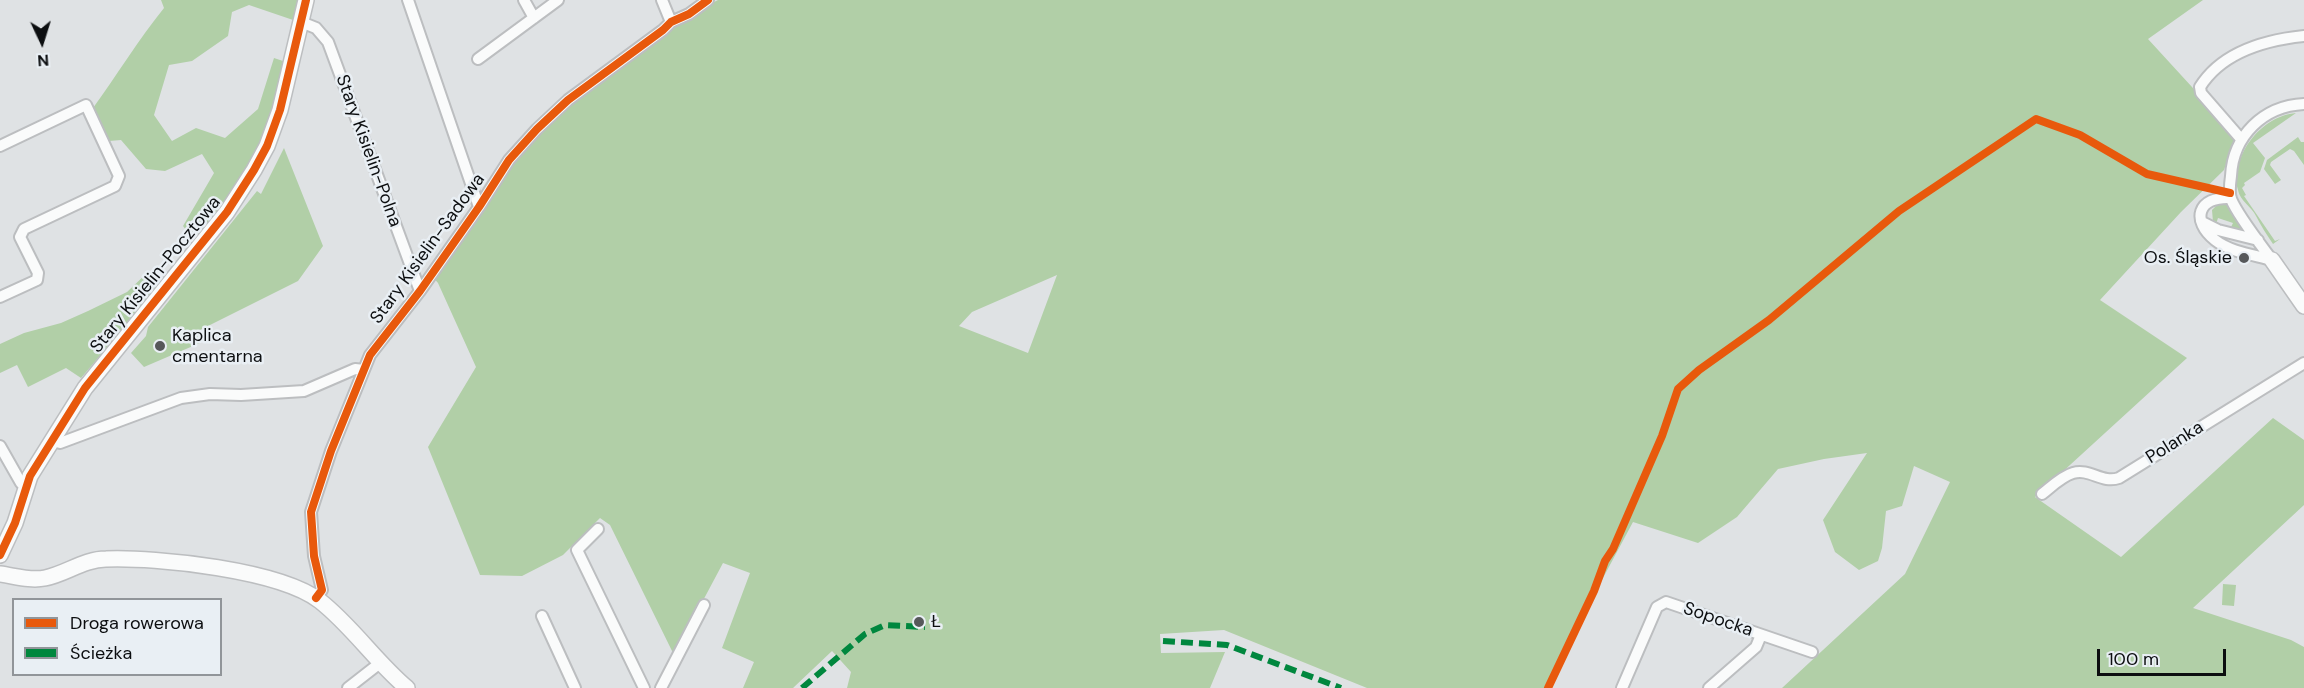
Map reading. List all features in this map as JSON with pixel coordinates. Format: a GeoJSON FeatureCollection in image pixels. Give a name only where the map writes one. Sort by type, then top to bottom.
{"type":"FeatureCollection","features":[{"type":"Feature","properties":{"kind":"street","name":"Stary Kisielin-Pocztowa"},"geometry":{"type":"LineString","coordinates":[[0,555],[15,523],[26,485],[85,388],[222,219],[248,182],[267,146],[280,110],[306,0]]}},
{"type":"Feature","properties":{"kind":"street"},"geometry":{"type":"LineString","coordinates":[[408,0],[479,207]]}},
{"type":"Feature","properties":{"kind":"street"},"geometry":{"type":"LineString","coordinates":[[524,0],[534,18]]}},
{"type":"Feature","properties":{"kind":"street"},"geometry":{"type":"LineString","coordinates":[[478,58],[558,0]]}},
{"type":"Feature","properties":{"kind":"street"},"geometry":{"type":"LineString","coordinates":[[662,0],[671,22]]}},
{"type":"Feature","properties":{"kind":"street","name":"Stary Kisielin-Sadowa"},"geometry":{"type":"LineString","coordinates":[[316,598],[322,590],[314,556],[311,512],[331,452],[370,355],[420,291],[509,160],[548,117],[671,22],[688,14],[708,0]]}},
{"type":"Feature","properties":{"kind":"street","name":"Stary Kisielin-Polna"},"geometry":{"type":"LineString","coordinates":[[301,22],[316,28],[328,42],[420,291]]}},
{"type":"Feature","properties":{"kind":"street"},"geometry":{"type":"LineString","coordinates":[[2241,139],[2201,93],[2200,87],[2212,72],[2238,54],[2280,39],[2304,36]]}},
{"type":"Feature","properties":{"kind":"street"},"geometry":{"type":"LineString","coordinates":[[2304,104],[2288,105],[2260,118],[2241,139],[2231,165],[2231,198],[2265,250],[2299,290],[2304,306]]}},
{"type":"Feature","properties":{"kind":"street"},"geometry":{"type":"LineString","coordinates":[[0,146],[86,105],[119,176],[115,186],[24,229],[20,237],[38,273],[37,280],[0,297]]}},
{"type":"Feature","properties":{"kind":"street"},"geometry":{"type":"LineString","coordinates":[[2231,198],[2217,197],[2209,200],[2203,206],[2201,222],[2210,235],[2230,248],[2265,250]]}},
{"type":"Feature","properties":{"kind":"street"},"geometry":{"type":"LineString","coordinates":[[2201,222],[2265,250]]}},
{"type":"Feature","properties":{"kind":"street","name":"Polanka"},"geometry":{"type":"LineString","coordinates":[[2042,494],[2069,474],[2076,472],[2083,472],[2105,480],[2119,478],[2304,363]]}},
{"type":"Feature","properties":{"kind":"street"},"geometry":{"type":"LineString","coordinates":[[52,441],[60,443],[181,398],[210,394],[304,391],[355,369],[364,370]]}},
{"type":"Feature","properties":{"kind":"street"},"geometry":{"type":"LineString","coordinates":[[0,446],[21,483],[26,485]]}},
{"type":"Feature","properties":{"kind":"street"},"geometry":{"type":"LineString","coordinates":[[598,529],[577,550],[644,688]]}},
{"type":"Feature","properties":{"kind":"street"},"geometry":{"type":"LineString","coordinates":[[0,574],[41,579],[102,559],[146,559],[248,574],[290,586],[316,598],[407,688]]}},
{"type":"Feature","properties":{"kind":"street","name":"Sopocka"},"geometry":{"type":"LineString","coordinates":[[1622,688],[1657,607],[1665,602],[1812,652]]}},
{"type":"Feature","properties":{"kind":"street"},"geometry":{"type":"LineString","coordinates":[[661,688],[704,605]]}},
{"type":"Feature","properties":{"kind":"street"},"geometry":{"type":"LineString","coordinates":[[543,616],[575,688]]}},
{"type":"Feature","properties":{"kind":"street","name":"Sopocka"},"geometry":{"type":"LineString","coordinates":[[1709,688],[1756,647],[1761,635]]}},
{"type":"Feature","properties":{"kind":"street"},"geometry":{"type":"LineString","coordinates":[[348,688],[380,663]]}},
{"type":"Feature","properties":{"kind":"green space"},"geometry":{"type":"Polygon","coordinates":[[[161,0],[301,0],[296,21],[249,5],[232,12],[228,36],[192,61],[169,65],[154,115],[172,141],[196,128],[225,138],[258,109],[274,58],[286,62],[267,125],[253,159],[230,196],[195,242],[183,226],[214,173],[202,154],[165,171],[146,169],[121,140],[109,141],[93,108],[164,8],[161,0]]]}},
{"type":"Feature","properties":{"kind":"green space"},"geometry":{"type":"Polygon","coordinates":[[[718,0],[2203,0],[2148,39],[2236,135],[2224,170],[2181,212],[2100,300],[2187,358],[2035,497],[2121,557],[2273,418],[2304,440],[2304,505],[2193,608],[2291,640],[2304,647],[2304,688],[1782,688],[1905,574],[1950,482],[1914,466],[1902,506],[1886,511],[1882,548],[1878,561],[1859,570],[1835,552],[1823,520],[1867,453],[1778,469],[1737,517],[1698,543],[1633,522],[1544,688],[1367,688],[1224,630],[1160,634],[1161,653],[1225,652],[1210,688],[847,688],[851,672],[832,651],[793,688],[743,688],[754,662],[722,648],[750,573],[723,563],[674,655],[610,525],[600,518],[563,555],[522,576],[480,575],[428,447],[476,367],[438,283],[431,275],[530,132],[672,24],[718,0]],[[1057,275],[972,312],[959,326],[1028,353],[1057,275]]]}},
{"type":"Feature","properties":{"kind":"green space"},"geometry":{"type":"Polygon","coordinates":[[[2296,113],[2253,143],[2265,158],[2260,172],[2244,183],[2242,188],[2246,195],[2244,196],[2275,241],[2280,239],[2273,244],[2239,194],[2237,177],[2239,164],[2244,151],[2260,130],[2283,116],[2296,113]]]}},
{"type":"Feature","properties":{"kind":"green space"},"geometry":{"type":"Polygon","coordinates":[[[2298,137],[2301,142],[2304,142],[2304,165],[2290,149],[2271,162],[2270,165],[2281,180],[2275,184],[2264,169],[2267,160],[2298,137]]]}},
{"type":"Feature","properties":{"kind":"green space"},"geometry":{"type":"Polygon","coordinates":[[[284,148],[323,246],[298,281],[196,332],[200,343],[144,367],[131,353],[146,336],[148,327],[257,191],[261,194],[284,148]]]}},
{"type":"Feature","properties":{"kind":"green space"},"geometry":{"type":"Polygon","coordinates":[[[2225,203],[2245,230],[2244,232],[2230,229],[2233,223],[2218,218],[2216,224],[2213,222],[2212,210],[2218,204],[2225,203]]]}},
{"type":"Feature","properties":{"kind":"green space"},"geometry":{"type":"Polygon","coordinates":[[[147,273],[161,284],[81,378],[66,368],[28,387],[17,365],[0,373],[0,344],[24,333],[61,323],[88,311],[127,292],[147,273]]]}},
{"type":"Feature","properties":{"kind":"green space"},"geometry":{"type":"Polygon","coordinates":[[[2223,584],[2236,585],[2234,606],[2222,605],[2223,584]]]}},
{"type":"Feature","properties":{"kind":"marked path"},"geometry":{"type":"LineString","coordinates":[[802,688],[865,634],[885,625],[925,627]]}},
{"type":"Feature","properties":{"kind":"marked path"},"geometry":{"type":"LineString","coordinates":[[1163,641],[1227,645],[1341,688]]}},
{"type":"Feature","properties":{"kind":"cycle path"},"geometry":{"type":"LineString","coordinates":[[0,555],[15,523],[30,476],[85,388],[227,212],[254,170],[267,146],[280,110],[306,0]]}},
{"type":"Feature","properties":{"kind":"cycle path"},"geometry":{"type":"LineString","coordinates":[[316,598],[322,590],[314,556],[311,512],[331,451],[370,355],[420,291],[509,160],[537,129],[568,100],[671,22],[689,14],[708,0]]}},
{"type":"Feature","properties":{"kind":"cycle path"},"geometry":{"type":"LineString","coordinates":[[1548,688],[1594,591],[1605,561],[1613,549],[1662,436],[1678,389],[1699,370],[1769,320],[1899,211],[2036,119],[2080,135],[2147,174],[2230,193]]}},
{"type":"Feature","properties":{"kind":"place","name":"Os. Śląskie"},"geometry":{"type":"Point","coordinates":[2244,258]}},
{"type":"Feature","properties":{"kind":"place","name":"Kaplica cmentarna"},"geometry":{"type":"Point","coordinates":[160,346]}},
{"type":"Feature","properties":{"kind":"place","name":"Ł"},"geometry":{"type":"Point","coordinates":[919,622]}}]}
